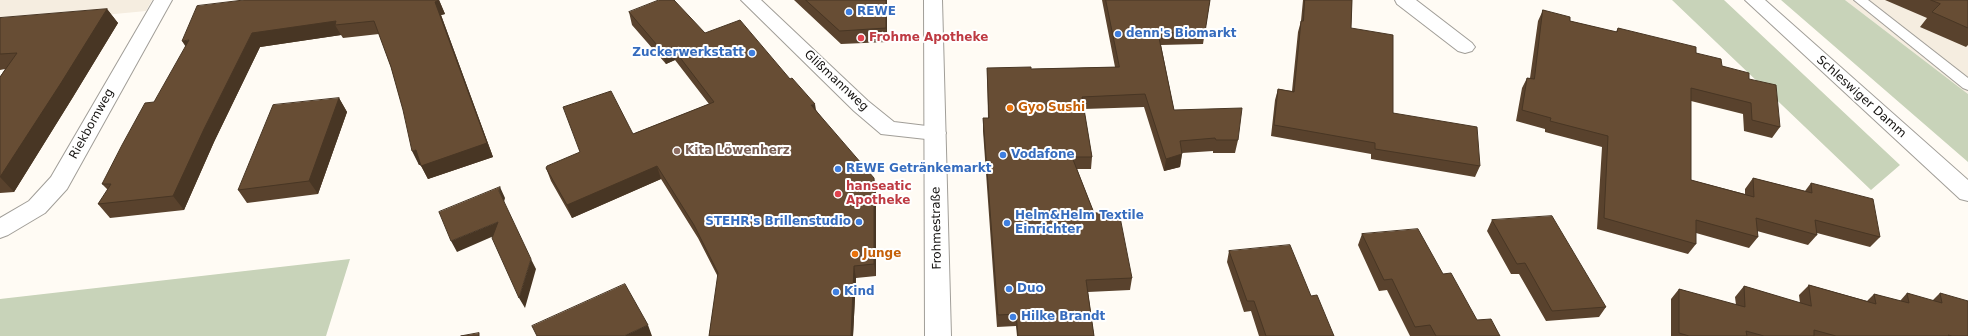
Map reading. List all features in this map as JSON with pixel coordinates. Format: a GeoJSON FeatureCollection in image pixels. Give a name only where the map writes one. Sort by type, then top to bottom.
{"type":"FeatureCollection","features":[{"type":"Feature","properties":{"kind":"street","name":"Riekbornweg"},"geometry":{"type":"LineString","coordinates":[[0,228],[37,207],[59,183],[163,0]]}},
{"type":"Feature","properties":{"kind":"street","name":"Glißmannweg"},"geometry":{"type":"LineString","coordinates":[[750,0],[861,106],[889,129],[935,132]]}},
{"type":"Feature","properties":{"kind":"street","name":"Frohmestraße"},"geometry":{"type":"LineString","coordinates":[[933,0],[938,336]]}},
{"type":"Feature","properties":{"kind":"street"},"geometry":{"type":"LineString","coordinates":[[1404,0],[1465,47]]}},
{"type":"Feature","properties":{"kind":"street","name":"Schleswiger Damm"},"geometry":{"type":"LineString","coordinates":[[1754,0],[1968,193]]}},
{"type":"Feature","properties":{"kind":"lane"},"geometry":{"type":"LineString","coordinates":[[1860,0],[1968,85]]}},
{"type":"Feature","properties":{"kind":"shaded area"},"geometry":{"type":"Polygon","coordinates":[[[0,0],[152,0],[146,11],[0,25],[0,0]]]}},
{"type":"Feature","properties":{"kind":"shaded area"},"geometry":{"type":"Polygon","coordinates":[[[1845,0],[1968,0],[1968,94],[1845,0]]]}},
{"type":"Feature","properties":{"kind":"green space"},"geometry":{"type":"Polygon","coordinates":[[[1672,0],[1724,0],[1900,165],[1871,190],[1672,0]]]}},
{"type":"Feature","properties":{"kind":"green space"},"geometry":{"type":"Polygon","coordinates":[[[1781,0],[1845,0],[1968,94],[1968,162],[1781,0]]]}},
{"type":"Feature","properties":{"kind":"green space"},"geometry":{"type":"Polygon","coordinates":[[[350,259],[326,336],[0,336],[0,299],[350,259]]]}},
{"type":"Feature","properties":{"kind":"building"},"geometry":{"type":"Polygon","coordinates":[[[244,0],[439,0],[435,2],[487,143],[421,166],[416,150],[412,151],[403,110],[391,67],[374,21],[335,25],[336,21],[252,33],[204,129],[173,196],[98,204],[111,184],[102,184],[145,103],[154,102],[189,40],[182,41],[197,6],[244,0]]]}},
{"type":"Feature","properties":{"kind":"building"},"geometry":{"type":"Polygon","coordinates":[[[659,0],[674,0],[705,33],[740,20],[790,79],[792,78],[815,104],[811,105],[874,178],[874,264],[854,266],[851,336],[709,336],[718,273],[694,225],[657,166],[567,205],[546,168],[547,166],[580,152],[563,107],[611,91],[633,134],[714,102],[672,47],[662,51],[629,12],[659,0]]]}},
{"type":"Feature","properties":{"kind":"building"},"geometry":{"type":"Polygon","coordinates":[[[806,0],[886,0],[886,28],[840,31],[806,0]]]}},
{"type":"Feature","properties":{"kind":"building"},"geometry":{"type":"Polygon","coordinates":[[[1106,0],[1210,0],[1205,32],[1158,33],[1174,110],[1242,108],[1238,140],[1216,140],[1215,138],[1180,141],[1182,154],[1166,159],[1145,94],[1082,97],[1092,157],[1072,157],[1094,213],[1119,212],[1132,278],[1086,280],[1094,336],[1018,336],[1016,314],[998,315],[983,118],[989,118],[987,68],[1031,67],[1031,69],[1119,67],[1106,0]]]}},
{"type":"Feature","properties":{"kind":"building"},"geometry":{"type":"Polygon","coordinates":[[[1305,0],[1352,0],[1351,28],[1393,35],[1393,113],[1477,127],[1480,166],[1375,149],[1375,143],[1274,125],[1278,89],[1294,92],[1301,21],[1303,21],[1305,0]]]}},
{"type":"Feature","properties":{"kind":"building"},"geometry":{"type":"Polygon","coordinates":[[[1931,0],[1968,0],[1968,28],[1932,12],[1940,4],[1931,0]]]}},
{"type":"Feature","properties":{"kind":"building"},"geometry":{"type":"Polygon","coordinates":[[[107,9],[0,177],[0,77],[17,53],[0,54],[0,18],[107,9]]]}},
{"type":"Feature","properties":{"kind":"building"},"geometry":{"type":"Polygon","coordinates":[[[1543,10],[1570,17],[1570,21],[1617,32],[1618,28],[1696,47],[1696,53],[1721,59],[1722,66],[1749,73],[1749,79],[1776,85],[1780,127],[1752,120],[1751,103],[1691,88],[1691,180],[1754,197],[1753,178],[1812,193],[1811,183],[1873,199],[1880,237],[1815,220],[1817,235],[1756,218],[1758,237],[1696,220],[1696,244],[1604,218],[1608,136],[1550,121],[1551,118],[1522,110],[1527,78],[1534,79],[1543,10]]]}},
{"type":"Feature","properties":{"kind":"building"},"geometry":{"type":"Polygon","coordinates":[[[339,98],[309,181],[238,190],[273,105],[339,98]]]}},
{"type":"Feature","properties":{"kind":"building"},"geometry":{"type":"Polygon","coordinates":[[[500,187],[499,191],[531,259],[519,298],[492,238],[498,222],[451,241],[439,212],[500,187]]]}},
{"type":"Feature","properties":{"kind":"building"},"geometry":{"type":"Polygon","coordinates":[[[1552,216],[1606,307],[1552,311],[1525,263],[1517,264],[1492,220],[1552,216]]]}},
{"type":"Feature","properties":{"kind":"building"},"geometry":{"type":"Polygon","coordinates":[[[1418,229],[1443,274],[1451,273],[1477,320],[1491,319],[1500,336],[1436,336],[1430,325],[1415,327],[1392,279],[1384,280],[1362,234],[1418,229]]]}},
{"type":"Feature","properties":{"kind":"building"},"geometry":{"type":"Polygon","coordinates":[[[1290,245],[1311,296],[1317,295],[1334,336],[1266,336],[1254,301],[1247,301],[1229,251],[1290,245]]]}},
{"type":"Feature","properties":{"kind":"building"},"geometry":{"type":"Polygon","coordinates":[[[625,284],[648,325],[624,336],[537,336],[532,326],[625,284]]]}},
{"type":"Feature","properties":{"kind":"building"},"geometry":{"type":"Polygon","coordinates":[[[1809,285],[1876,304],[1874,294],[1909,303],[1907,293],[1942,303],[1940,293],[1968,301],[1968,336],[1836,336],[1814,330],[1814,336],[1764,336],[1746,331],[1747,336],[1689,336],[1679,333],[1679,289],[1745,307],[1744,286],[1811,306],[1809,285]]]}},
{"type":"Feature","properties":{"kind":"building"},"geometry":{"type":"Polygon","coordinates":[[[479,333],[479,336],[461,336],[479,333]]]}},
{"type":"Feature","properties":{"kind":"place","name":"REWE"},"geometry":{"type":"Point","coordinates":[849,12]}},
{"type":"Feature","properties":{"kind":"place","name":"denn's Biomarkt"},"geometry":{"type":"Point","coordinates":[1118,34]}},
{"type":"Feature","properties":{"kind":"place","name":"Frohme Apotheke"},"geometry":{"type":"Point","coordinates":[861,38]}},
{"type":"Feature","properties":{"kind":"place","name":"Zuckerwerkstatt"},"geometry":{"type":"Point","coordinates":[752,53]}},
{"type":"Feature","properties":{"kind":"place","name":"Gyo Sushi"},"geometry":{"type":"Point","coordinates":[1010,108]}},
{"type":"Feature","properties":{"kind":"place","name":"Kita Löwenherz"},"geometry":{"type":"Point","coordinates":[677,151]}},
{"type":"Feature","properties":{"kind":"place","name":"Vodafone"},"geometry":{"type":"Point","coordinates":[1003,155]}},
{"type":"Feature","properties":{"kind":"place","name":"REWE Getränkemarkt"},"geometry":{"type":"Point","coordinates":[838,169]}},
{"type":"Feature","properties":{"kind":"place","name":"hanseatic Apotheke"},"geometry":{"type":"Point","coordinates":[838,194]}},
{"type":"Feature","properties":{"kind":"place","name":"STEHR's Brillenstudio"},"geometry":{"type":"Point","coordinates":[859,222]}},
{"type":"Feature","properties":{"kind":"place","name":"Helm&Helm Textile Einrichter"},"geometry":{"type":"Point","coordinates":[1007,223]}},
{"type":"Feature","properties":{"kind":"place","name":"Junge"},"geometry":{"type":"Point","coordinates":[855,254]}},
{"type":"Feature","properties":{"kind":"place","name":"Duo"},"geometry":{"type":"Point","coordinates":[1009,289]}},
{"type":"Feature","properties":{"kind":"place","name":"Kind"},"geometry":{"type":"Point","coordinates":[836,292]}},
{"type":"Feature","properties":{"kind":"place","name":"Hilke Brandt"},"geometry":{"type":"Point","coordinates":[1013,317]}}]}
